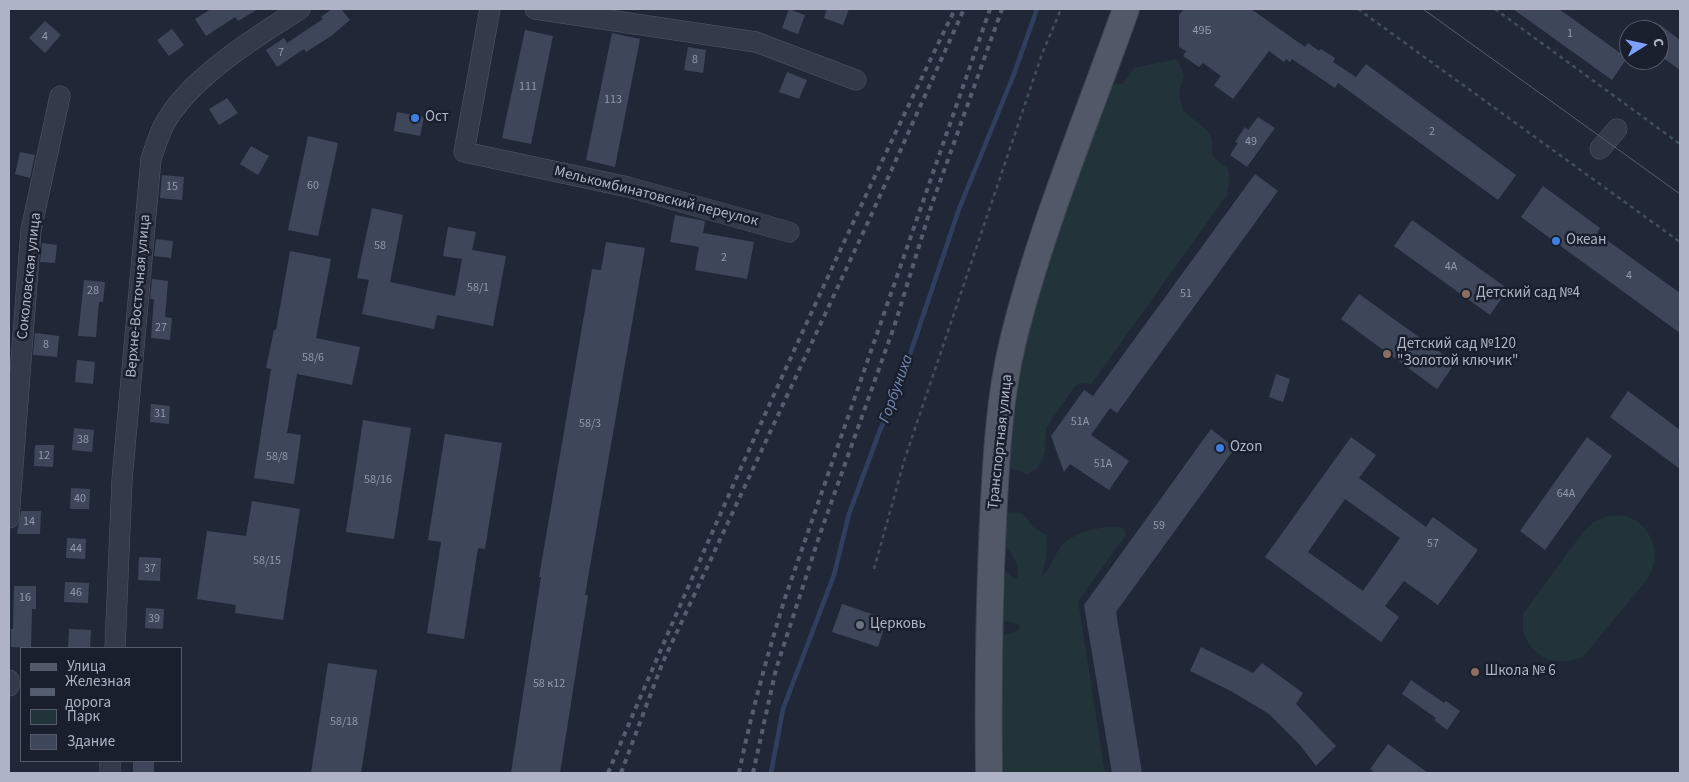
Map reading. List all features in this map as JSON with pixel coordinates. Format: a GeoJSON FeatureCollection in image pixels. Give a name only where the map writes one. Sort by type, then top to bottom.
{"type":"FeatureCollection","features":[{"type":"Feature","properties":{"kind":"main road","name":"Транспортная улица"},"geometry":{"type":"LineString","coordinates":[[989,773],[989,601],[995,475],[1000,416],[1013,342],[1033,272],[1067,169],[1126,9]]}},
{"type":"Feature","properties":{"kind":"street","name":"Верхне-Восточная улица"},"geometry":{"type":"LineString","coordinates":[[115,647],[122,480],[151,159],[164,126],[185,94],[231,55],[300,9]]}},
{"type":"Feature","properties":{"kind":"street","name":"Мелькомбинатовский переулок"},"geometry":{"type":"LineString","coordinates":[[490,9],[464,152],[628,187],[789,232]]}},
{"type":"Feature","properties":{"kind":"street"},"geometry":{"type":"LineString","coordinates":[[535,9],[756,42],[856,80]]}},
{"type":"Feature","properties":{"kind":"street","name":"Соколовская улица"},"geometry":{"type":"LineString","coordinates":[[9,518],[31,230],[60,96]]}},
{"type":"Feature","properties":{"kind":"street"},"geometry":{"type":"LineString","coordinates":[[1600,150],[1617,129]]}},
{"type":"Feature","properties":{"kind":"street"},"geometry":{"type":"LineString","coordinates":[[9,680],[9,686]]}},
{"type":"Feature","properties":{"kind":"path"},"geometry":{"type":"LineString","coordinates":[[874,569],[908,449],[1042,54],[1061,9]]}},
{"type":"Feature","properties":{"kind":"path"},"geometry":{"type":"LineString","coordinates":[[1358,9],[1680,242]]}},
{"type":"Feature","properties":{"kind":"path"},"geometry":{"type":"LineString","coordinates":[[1495,9],[1680,144]]}},
{"type":"Feature","properties":{"kind":"green space"},"geometry":{"type":"Polygon","coordinates":[[[1177,59],[1184,75],[1179,93],[1183,111],[1207,130],[1212,139],[1212,155],[1222,165],[1227,167],[1230,176],[1227,195],[1091,384],[1082,383],[1075,386],[1046,428],[1045,453],[1038,468],[1027,474],[1008,467],[1007,450],[1021,363],[1036,294],[1110,84],[1123,84],[1134,68],[1177,59]]]}},
{"type":"Feature","properties":{"kind":"green space"},"geometry":{"type":"Polygon","coordinates":[[[1007,512],[1020,513],[1026,517],[1033,527],[1046,535],[1046,556],[1041,577],[1061,547],[1081,533],[1098,528],[1116,527],[1123,528],[1126,535],[1078,601],[1105,773],[995,773],[1001,637],[1019,630],[1020,625],[1000,619],[1003,569],[1014,579],[1018,577],[1016,562],[1001,541],[1007,512]]]}},
{"type":"Feature","properties":{"kind":"green space"},"geometry":{"type":"Polygon","coordinates":[[[1608,516],[1625,516],[1632,519],[1639,523],[1649,534],[1655,555],[1648,578],[1583,657],[1572,661],[1546,658],[1533,649],[1525,637],[1523,614],[1583,532],[1594,522],[1608,516]]]}},
{"type":"Feature","properties":{"kind":"building"},"geometry":{"type":"Polygon","coordinates":[[[211,9],[258,9],[238,21],[235,17],[206,36],[195,19],[211,9]]]}},
{"type":"Feature","properties":{"kind":"building"},"geometry":{"type":"Polygon","coordinates":[[[332,9],[341,9],[350,20],[331,36],[306,52],[304,49],[277,67],[266,50],[284,38],[287,43],[323,19],[321,17],[332,9]]]}},
{"type":"Feature","properties":{"kind":"building"},"geometry":{"type":"Polygon","coordinates":[[[789,9],[805,15],[798,34],[782,28],[789,9]]]}},
{"type":"Feature","properties":{"kind":"building"},"geometry":{"type":"Polygon","coordinates":[[[827,9],[849,9],[843,25],[824,18],[827,9]]]}},
{"type":"Feature","properties":{"kind":"building"},"geometry":{"type":"Polygon","coordinates":[[[1184,9],[1251,9],[1305,47],[1308,43],[1319,51],[1321,49],[1335,58],[1333,62],[1356,77],[1366,64],[1516,175],[1498,200],[1338,83],[1335,88],[1292,59],[1290,62],[1286,59],[1284,62],[1269,51],[1233,99],[1214,85],[1221,76],[1203,63],[1199,67],[1183,56],[1186,51],[1179,47],[1179,15],[1184,9]]]}},
{"type":"Feature","properties":{"kind":"building"},"geometry":{"type":"Polygon","coordinates":[[[1513,9],[1559,9],[1619,52],[1619,70],[1612,80],[1513,9]]]}},
{"type":"Feature","properties":{"kind":"building"},"geometry":{"type":"Polygon","coordinates":[[[45,21],[61,35],[45,53],[29,38],[45,21]]]}},
{"type":"Feature","properties":{"kind":"building"},"geometry":{"type":"Polygon","coordinates":[[[172,29],[184,45],[169,56],[157,40],[172,29]]]}},
{"type":"Feature","properties":{"kind":"building"},"geometry":{"type":"Polygon","coordinates":[[[525,30],[553,36],[531,144],[502,138],[525,30]]]}},
{"type":"Feature","properties":{"kind":"building"},"geometry":{"type":"Polygon","coordinates":[[[1669,32],[1680,40],[1680,70],[1669,62],[1669,32]]]}},
{"type":"Feature","properties":{"kind":"building"},"geometry":{"type":"Polygon","coordinates":[[[612,33],[640,39],[615,167],[586,160],[612,33]]]}},
{"type":"Feature","properties":{"kind":"building"},"geometry":{"type":"Polygon","coordinates":[[[688,47],[706,50],[703,73],[684,70],[688,47]]]}},
{"type":"Feature","properties":{"kind":"building"},"geometry":{"type":"Polygon","coordinates":[[[787,72],[807,80],[799,99],[779,92],[787,72]]]}},
{"type":"Feature","properties":{"kind":"building"},"geometry":{"type":"Polygon","coordinates":[[[227,98],[238,113],[219,125],[209,109],[227,98]]]}},
{"type":"Feature","properties":{"kind":"building"},"geometry":{"type":"Polygon","coordinates":[[[397,112],[424,117],[420,136],[394,131],[397,112]]]}},
{"type":"Feature","properties":{"kind":"building"},"geometry":{"type":"Polygon","coordinates":[[[1258,117],[1275,128],[1247,167],[1230,155],[1238,143],[1235,142],[1245,127],[1248,130],[1258,117]]]}},
{"type":"Feature","properties":{"kind":"building"},"geometry":{"type":"Polygon","coordinates":[[[308,136],[338,143],[318,236],[288,230],[308,136]]]}},
{"type":"Feature","properties":{"kind":"building"},"geometry":{"type":"Polygon","coordinates":[[[251,146],[269,156],[258,175],[240,164],[251,146]]]}},
{"type":"Feature","properties":{"kind":"building"},"geometry":{"type":"Polygon","coordinates":[[[20,152],[35,155],[30,178],[15,174],[20,152]]]}},
{"type":"Feature","properties":{"kind":"building"},"geometry":{"type":"Polygon","coordinates":[[[1255,174],[1278,191],[1117,413],[1110,408],[1091,435],[1129,461],[1109,490],[1070,464],[1064,472],[1051,436],[1084,390],[1093,396],[1255,174]]]}},
{"type":"Feature","properties":{"kind":"building"},"geometry":{"type":"Polygon","coordinates":[[[162,175],[184,177],[182,200],[160,198],[162,175]]]}},
{"type":"Feature","properties":{"kind":"building"},"geometry":{"type":"Polygon","coordinates":[[[1543,186],[1600,228],[1597,233],[1680,293],[1680,333],[1521,217],[1543,186]]]}},
{"type":"Feature","properties":{"kind":"building"},"geometry":{"type":"Polygon","coordinates":[[[372,208],[403,215],[390,282],[455,296],[462,259],[443,256],[448,227],[476,232],[472,250],[506,256],[493,326],[437,315],[434,329],[362,314],[369,280],[357,278],[372,208]]]}},
{"type":"Feature","properties":{"kind":"building"},"geometry":{"type":"Polygon","coordinates":[[[675,215],[705,221],[703,233],[754,242],[747,279],[695,270],[699,247],[670,242],[675,215]]]}},
{"type":"Feature","properties":{"kind":"building","name":"Детский сад №4"},"geometry":{"type":"Polygon","coordinates":[[[1412,220],[1508,289],[1490,315],[1394,246],[1412,220]]]}},
{"type":"Feature","properties":{"kind":"building"},"geometry":{"type":"Polygon","coordinates":[[[156,239],[173,241],[171,258],[154,256],[156,239]]]}},
{"type":"Feature","properties":{"kind":"building"},"geometry":{"type":"Polygon","coordinates":[[[606,242],[645,248],[585,595],[588,595],[560,773],[511,773],[541,577],[539,577],[592,269],[601,270],[606,242]]]}},
{"type":"Feature","properties":{"kind":"building"},"geometry":{"type":"Polygon","coordinates":[[[42,243],[57,245],[55,263],[40,262],[42,243]]]}},
{"type":"Feature","properties":{"kind":"building"},"geometry":{"type":"Polygon","coordinates":[[[290,251],[331,259],[316,338],[360,347],[352,385],[297,374],[287,433],[301,435],[294,484],[254,478],[271,369],[266,368],[274,330],[276,330],[290,251]]]}},
{"type":"Feature","properties":{"kind":"building"},"geometry":{"type":"Polygon","coordinates":[[[152,279],[168,281],[165,317],[172,318],[170,340],[151,338],[154,299],[150,299],[152,279]]]}},
{"type":"Feature","properties":{"kind":"building"},"geometry":{"type":"Polygon","coordinates":[[[84,280],[105,282],[103,302],[99,302],[96,337],[78,336],[84,280]]]}},
{"type":"Feature","properties":{"kind":"building","name":"Детский сад №120 \"Золотой ключик\""},"geometry":{"type":"Polygon","coordinates":[[[1359,294],[1455,363],[1437,389],[1341,319],[1359,294]]]}},
{"type":"Feature","properties":{"kind":"building"},"geometry":{"type":"Polygon","coordinates":[[[35,333],[59,336],[57,357],[33,355],[35,333]]]}},
{"type":"Feature","properties":{"kind":"building"},"geometry":{"type":"Polygon","coordinates":[[[77,360],[95,362],[93,384],[75,382],[77,360]]]}},
{"type":"Feature","properties":{"kind":"building"},"geometry":{"type":"Polygon","coordinates":[[[1276,374],[1290,379],[1283,402],[1269,397],[1276,374]]]}},
{"type":"Feature","properties":{"kind":"building"},"geometry":{"type":"Polygon","coordinates":[[[1628,391],[1680,430],[1680,469],[1610,417],[1628,391]]]}},
{"type":"Feature","properties":{"kind":"building"},"geometry":{"type":"Polygon","coordinates":[[[151,404],[170,406],[169,424],[150,422],[151,404]]]}},
{"type":"Feature","properties":{"kind":"building"},"geometry":{"type":"Polygon","coordinates":[[[363,420],[411,428],[394,539],[346,532],[363,420]]]}},
{"type":"Feature","properties":{"kind":"building"},"geometry":{"type":"Polygon","coordinates":[[[74,428],[94,430],[92,452],[72,450],[74,428]]]}},
{"type":"Feature","properties":{"kind":"building"},"geometry":{"type":"Polygon","coordinates":[[[1211,429],[1235,448],[1116,612],[1142,773],[1112,773],[1084,605],[1211,429]]]}},
{"type":"Feature","properties":{"kind":"building"},"geometry":{"type":"Polygon","coordinates":[[[445,434],[502,443],[485,549],[478,548],[464,639],[427,633],[441,542],[428,540],[445,434]]]}},
{"type":"Feature","properties":{"kind":"building"},"geometry":{"type":"Polygon","coordinates":[[[1351,437],[1376,455],[1359,478],[1426,527],[1433,517],[1478,550],[1438,605],[1404,581],[1385,606],[1399,617],[1381,642],[1265,557],[1351,437]],[[1345,499],[1308,552],[1363,591],[1400,538],[1345,499]]]}},
{"type":"Feature","properties":{"kind":"building"},"geometry":{"type":"Polygon","coordinates":[[[1587,437],[1612,456],[1545,550],[1520,531],[1587,437]]]}},
{"type":"Feature","properties":{"kind":"building"},"geometry":{"type":"Polygon","coordinates":[[[35,445],[54,445],[53,467],[34,466],[35,445]]]}},
{"type":"Feature","properties":{"kind":"building"},"geometry":{"type":"Polygon","coordinates":[[[71,488],[90,489],[89,509],[70,509],[71,488]]]}},
{"type":"Feature","properties":{"kind":"building"},"geometry":{"type":"Polygon","coordinates":[[[252,501],[300,509],[283,620],[235,613],[236,605],[197,599],[207,531],[246,536],[252,501]]]}},
{"type":"Feature","properties":{"kind":"building"},"geometry":{"type":"Polygon","coordinates":[[[21,511],[41,511],[40,534],[17,534],[21,511]]]}},
{"type":"Feature","properties":{"kind":"building"},"geometry":{"type":"Polygon","coordinates":[[[67,538],[86,539],[85,559],[66,558],[67,538]]]}},
{"type":"Feature","properties":{"kind":"building"},"geometry":{"type":"Polygon","coordinates":[[[139,557],[161,558],[160,581],[138,580],[139,557]]]}},
{"type":"Feature","properties":{"kind":"building"},"geometry":{"type":"Polygon","coordinates":[[[65,582],[89,583],[88,603],[64,602],[65,582]]]}},
{"type":"Feature","properties":{"kind":"building"},"geometry":{"type":"Polygon","coordinates":[[[14,586],[36,586],[36,609],[32,609],[31,647],[11,647],[11,629],[13,629],[14,586]]]}},
{"type":"Feature","properties":{"kind":"building","name":"Церковь"},"geometry":{"type":"Polygon","coordinates":[[[842,604],[887,619],[878,647],[832,632],[842,604]]]}},
{"type":"Feature","properties":{"kind":"building"},"geometry":{"type":"Polygon","coordinates":[[[146,608],[164,609],[163,629],[145,628],[146,608]]]}},
{"type":"Feature","properties":{"kind":"building"},"geometry":{"type":"Polygon","coordinates":[[[69,629],[91,630],[90,647],[68,647],[69,629]]]}},
{"type":"Feature","properties":{"kind":"building"},"geometry":{"type":"Polygon","coordinates":[[[1201,647],[1253,673],[1262,663],[1303,693],[1296,704],[1336,746],[1316,766],[1300,745],[1269,714],[1231,691],[1190,671],[1201,647]]]}},
{"type":"Feature","properties":{"kind":"building"},"geometry":{"type":"Polygon","coordinates":[[[328,663],[377,670],[361,773],[311,773],[328,663]]]}},
{"type":"Feature","properties":{"kind":"building"},"geometry":{"type":"Polygon","coordinates":[[[1411,680],[1444,703],[1446,701],[1460,711],[1447,730],[1434,720],[1436,718],[1402,694],[1411,680]]]}},
{"type":"Feature","properties":{"kind":"building"},"geometry":{"type":"Polygon","coordinates":[[[1388,744],[1428,773],[1375,773],[1370,769],[1388,744]]]}},
{"type":"Feature","properties":{"kind":"building"},"geometry":{"type":"Polygon","coordinates":[[[133,762],[154,762],[154,773],[133,773],[133,762]]]}},
{"type":"Feature","properties":{"kind":"waterway","name":"Горбуниха"},"geometry":{"type":"LineString","coordinates":[[771,773],[783,709],[834,575],[849,514],[880,430],[896,396],[959,209],[1014,74],[1037,9]]}},
{"type":"Feature","properties":{"kind":"tram line"},"geometry":{"type":"LineString","coordinates":[[1423,9],[1680,194]]}},
{"type":"Feature","properties":{"kind":"railway"},"geometry":{"type":"LineString","coordinates":[[608,773],[691,580],[777,389],[955,9]]}},
{"type":"Feature","properties":{"kind":"railway"},"geometry":{"type":"LineString","coordinates":[[621,773],[662,664],[869,220],[964,9]]}},
{"type":"Feature","properties":{"kind":"railway"},"geometry":{"type":"LineString","coordinates":[[739,773],[760,685],[785,598],[990,9]]}},
{"type":"Feature","properties":{"kind":"railway"},"geometry":{"type":"LineString","coordinates":[[753,773],[776,669],[820,534],[895,324],[932,204],[1002,9]]}},
{"type":"Feature","properties":{"kind":"place","name":"Ост"},"geometry":{"type":"Point","coordinates":[415,118]}},
{"type":"Feature","properties":{"kind":"place","name":"Океан"},"geometry":{"type":"Point","coordinates":[1556,241]}},
{"type":"Feature","properties":{"kind":"place","name":"Детский сад №4"},"geometry":{"type":"Point","coordinates":[1466,294]}},
{"type":"Feature","properties":{"kind":"place","name":"Детский сад №120 \"Золотой ключик\""},"geometry":{"type":"Point","coordinates":[1387,354]}},
{"type":"Feature","properties":{"kind":"place","name":"Ozon"},"geometry":{"type":"Point","coordinates":[1220,448]}},
{"type":"Feature","properties":{"kind":"place","name":"Церковь"},"geometry":{"type":"Point","coordinates":[860,625]}},
{"type":"Feature","properties":{"kind":"place","name":"Школа № 6"},"geometry":{"type":"Point","coordinates":[1475,672]}}]}
